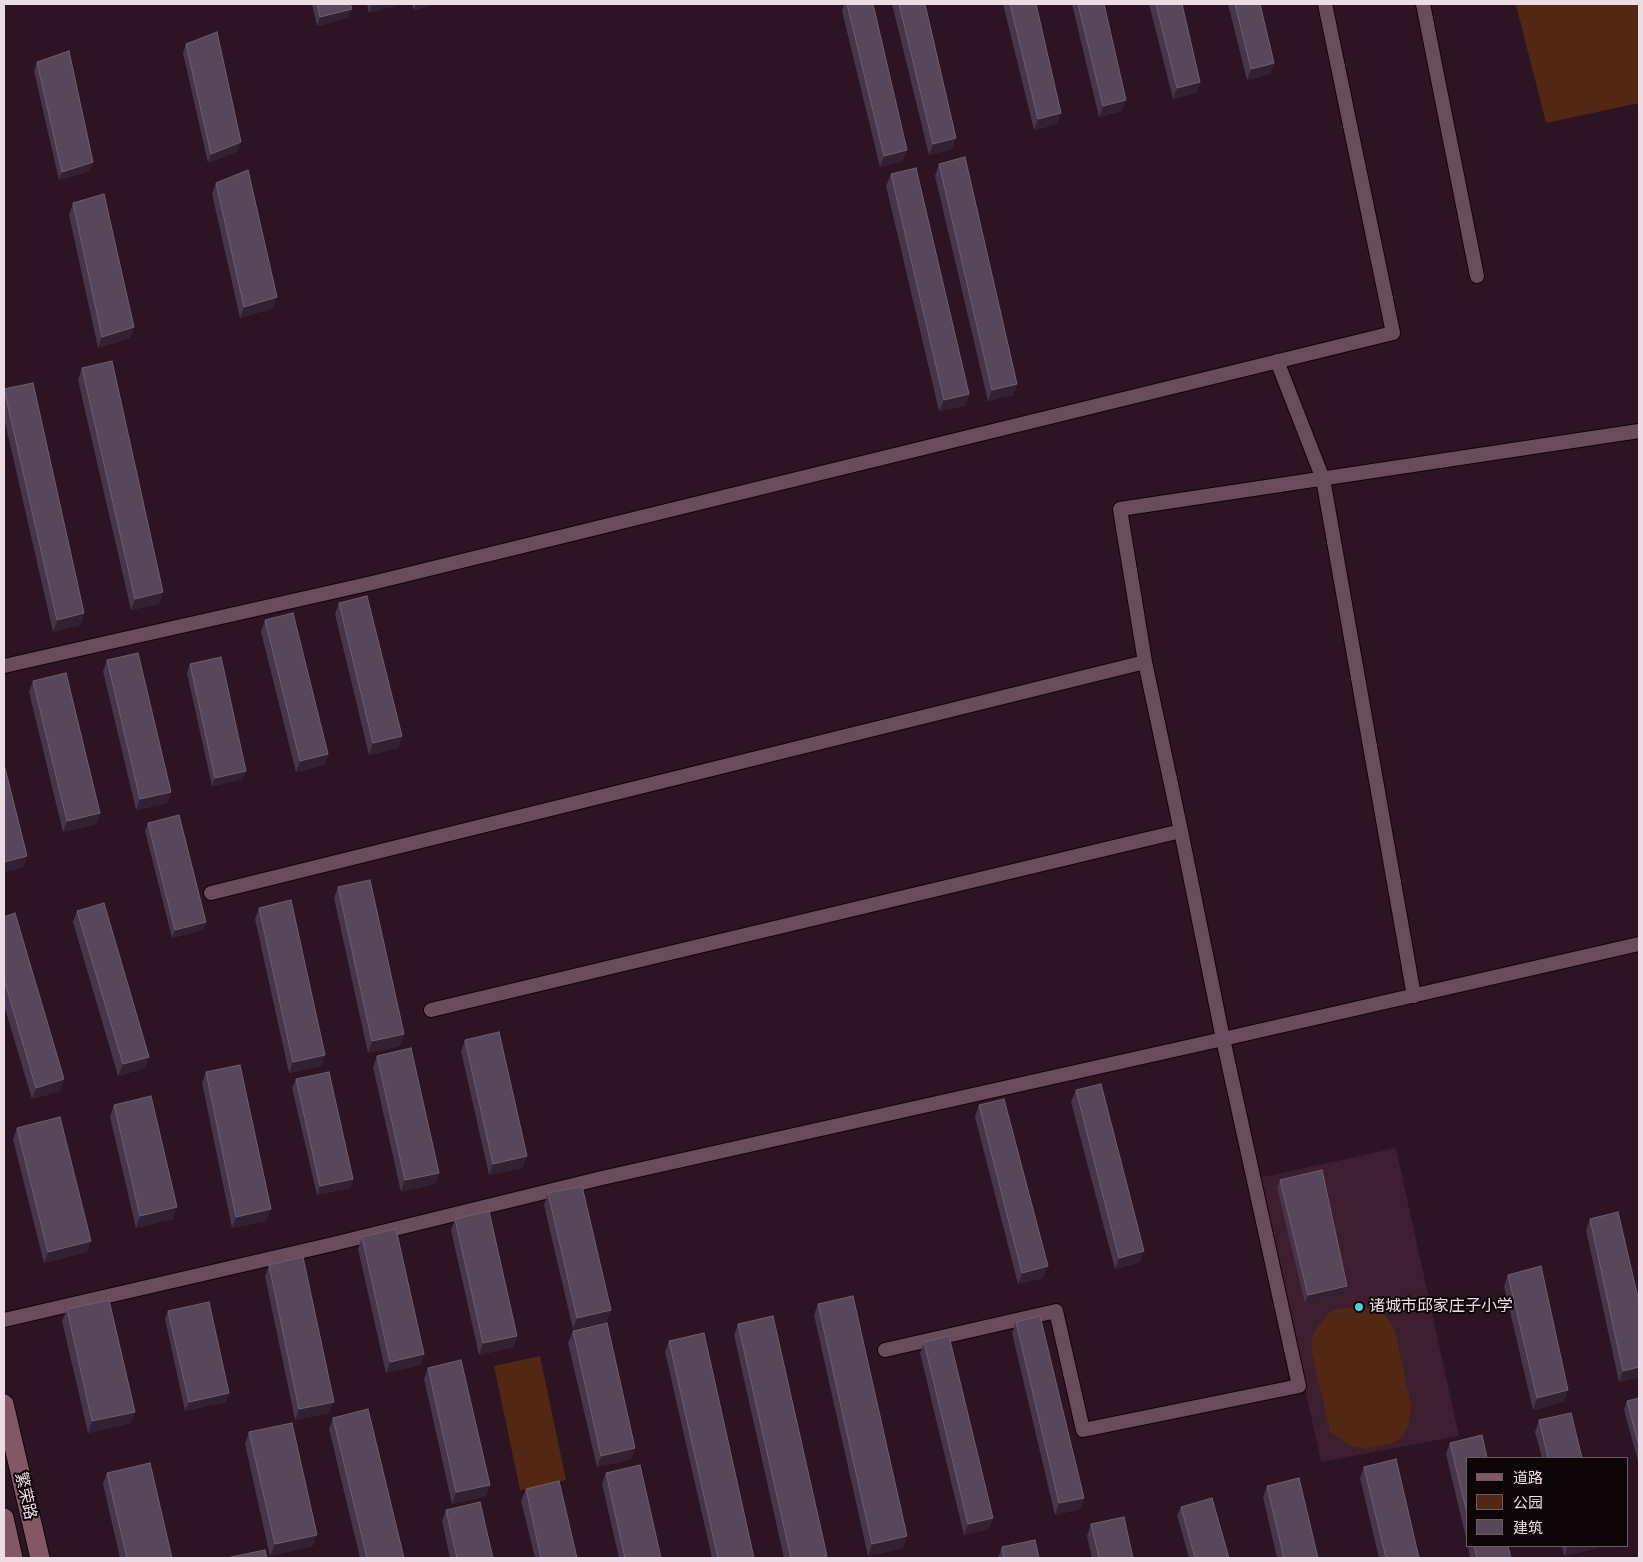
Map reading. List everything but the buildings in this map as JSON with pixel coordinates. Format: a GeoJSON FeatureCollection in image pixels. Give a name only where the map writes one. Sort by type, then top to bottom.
{"type":"FeatureCollection","features":[{"type":"Feature","properties":{"kind":"main road","name":"繁荣路"},"geometry":{"type":"LineString","coordinates":[[4,1404],[40,1558]]}},
{"type":"Feature","properties":{"kind":"main road","name":"繁荣路"},"geometry":{"type":"LineString","coordinates":[[4,1518],[13,1558]]}},
{"type":"Feature","properties":{"kind":"street"},"geometry":{"type":"LineString","coordinates":[[4,666],[372,583],[1393,333],[1325,4]]}},
{"type":"Feature","properties":{"kind":"street"},"geometry":{"type":"LineString","coordinates":[[1423,4],[1477,276]]}},
{"type":"Feature","properties":{"kind":"street"},"geometry":{"type":"LineString","coordinates":[[1277,362],[1322,479],[1414,996]]}},
{"type":"Feature","properties":{"kind":"street"},"geometry":{"type":"LineString","coordinates":[[885,1350],[1056,1311],[1083,1430],[1299,1386],[1223,1040],[1181,831],[1144,662],[1120,509],[1639,430]]}},
{"type":"Feature","properties":{"kind":"street"},"geometry":{"type":"LineString","coordinates":[[211,894],[1144,662]]}},
{"type":"Feature","properties":{"kind":"street"},"geometry":{"type":"LineString","coordinates":[[431,1010],[1181,831]]}},
{"type":"Feature","properties":{"kind":"street"},"geometry":{"type":"LineString","coordinates":[[4,1320],[333,1244],[602,1178],[1223,1040],[1639,944]]}},
{"type":"Feature","properties":{"kind":"shaded area","name":"诸城市邱家庄子小学"},"geometry":{"type":"Polygon","coordinates":[[[1396,1148],[1459,1436],[1321,1462],[1259,1178],[1396,1148]]]}},
{"type":"Feature","properties":{"kind":"green space"},"geometry":{"type":"Polygon","coordinates":[[[1639,4],[1639,103],[1546,123],[1516,5],[1639,4]]]}},
{"type":"Feature","properties":{"kind":"green space"},"geometry":{"type":"Polygon","coordinates":[[[1356,1306],[1373,1309],[1382,1313],[1389,1320],[1395,1331],[1411,1405],[1409,1423],[1403,1436],[1393,1443],[1365,1449],[1351,1446],[1330,1432],[1311,1342],[1314,1332],[1332,1310],[1356,1306]]]}},
{"type":"Feature","properties":{"kind":"green space"},"geometry":{"type":"Polygon","coordinates":[[[540,1356],[566,1480],[520,1490],[494,1366],[540,1356]]]}},
{"type":"Feature","properties":{"kind":"place","name":"诸城市邱家庄子小学"},"geometry":{"type":"Point","coordinates":[1359,1307]}}]}
